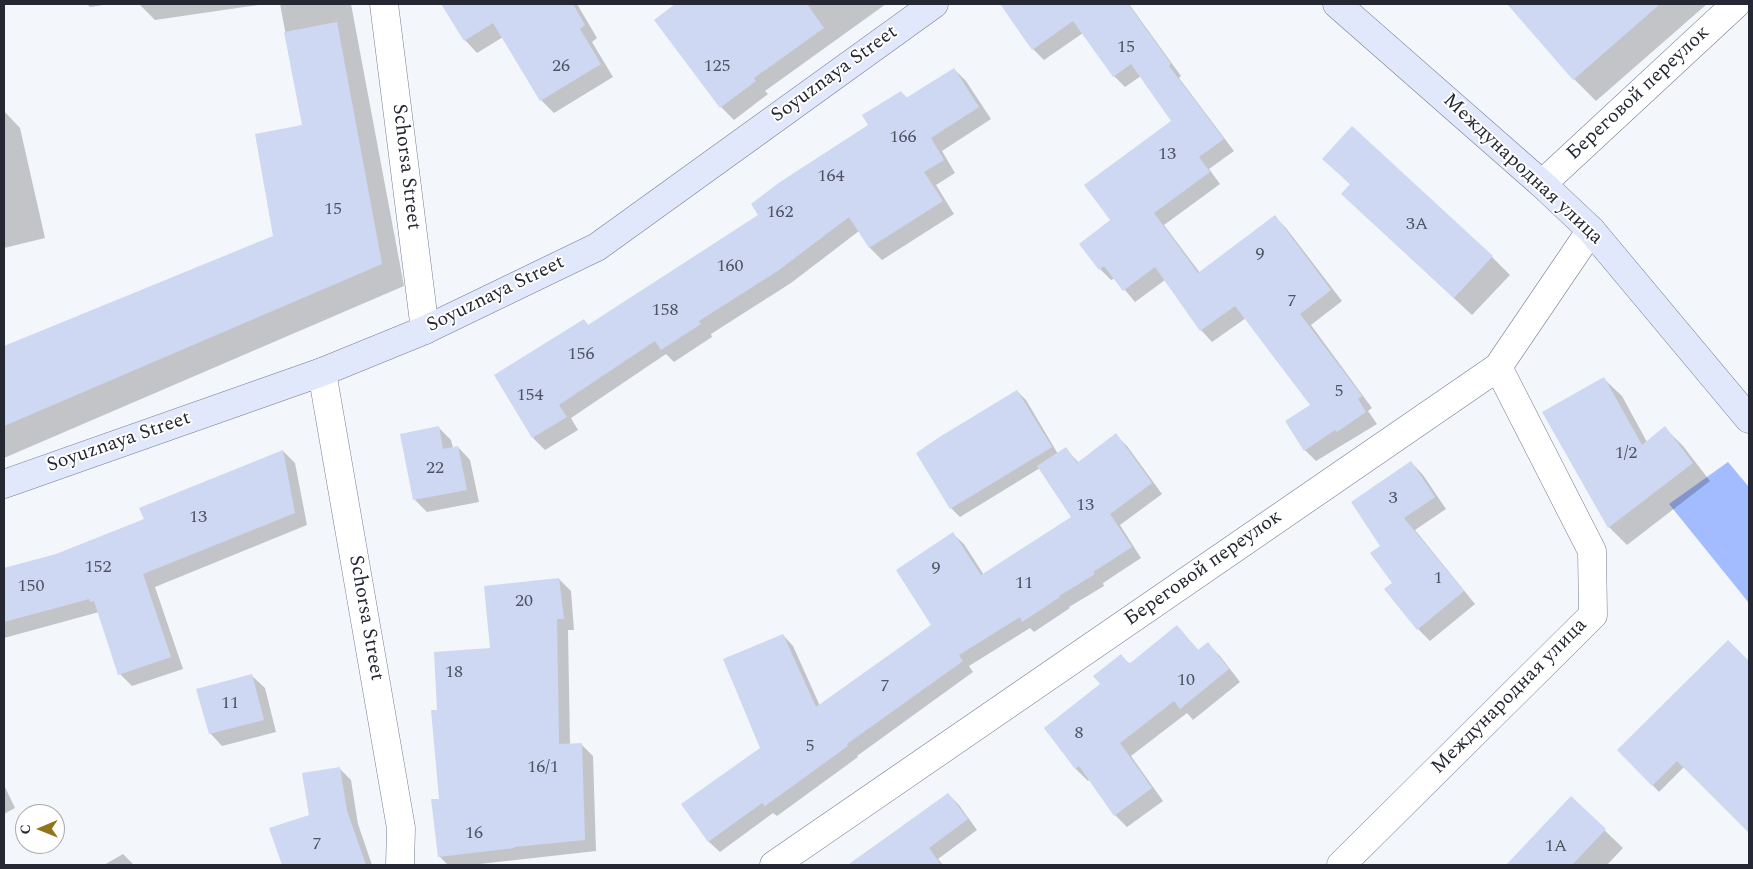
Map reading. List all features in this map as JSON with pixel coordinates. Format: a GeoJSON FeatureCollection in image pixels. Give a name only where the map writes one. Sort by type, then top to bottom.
{"type":"FeatureCollection","features":[{"type":"Feature","properties":{"kind":"street","name":"Schorsa Street"},"geometry":{"type":"LineString","coordinates":[[384,4],[425,330]]}},
{"type":"Feature","properties":{"kind":"street","name":"Soyuznaya Street"},"geometry":{"type":"LineString","coordinates":[[4,484],[322,372],[425,330],[597,247],[934,4]]}},
{"type":"Feature","properties":{"kind":"street","name":"Международная улица"},"geometry":{"type":"LineString","coordinates":[[1337,4],[1542,184],[1591,230],[1749,419]]}},
{"type":"Feature","properties":{"kind":"street","name":"Береговой переулок"},"geometry":{"type":"LineString","coordinates":[[1542,184],[1736,4]]}},
{"type":"Feature","properties":{"kind":"street","name":"Береговой переулок"},"geometry":{"type":"LineString","coordinates":[[774,865],[1498,366],[1591,230]]}},
{"type":"Feature","properties":{"kind":"street","name":"Международная улица"},"geometry":{"type":"LineString","coordinates":[[1340,865],[1593,614],[1592,551],[1498,366]]}},
{"type":"Feature","properties":{"kind":"street","name":"Schorsa Street"},"geometry":{"type":"LineString","coordinates":[[322,372],[401,828],[400,865]]}},
{"type":"Feature","properties":{"kind":"shaded area"},"geometry":{"type":"Polygon","coordinates":[[[1728,462],[1749,487],[1749,603],[1669,504],[1728,462]]]}},
{"type":"Feature","properties":{"kind":"building"},"geometry":{"type":"Polygon","coordinates":[[[441,4],[573,4],[585,25],[580,29],[601,64],[540,101],[493,23],[464,41],[441,4]]]}},
{"type":"Feature","properties":{"kind":"building"},"geometry":{"type":"Polygon","coordinates":[[[675,4],[807,4],[824,28],[754,78],[756,81],[720,108],[654,20],[675,4]]]}},
{"type":"Feature","properties":{"kind":"building"},"geometry":{"type":"Polygon","coordinates":[[[1000,4],[1128,4],[1171,64],[1169,66],[1224,139],[1199,157],[1210,172],[1154,213],[1198,273],[1275,215],[1331,290],[1300,314],[1362,396],[1358,399],[1366,412],[1304,451],[1285,421],[1310,405],[1235,306],[1200,331],[1155,267],[1123,291],[1104,266],[1099,270],[1079,244],[1110,220],[1084,185],[1171,121],[1131,64],[1113,77],[1073,21],[1032,50],[1000,4]]]}},
{"type":"Feature","properties":{"kind":"building"},"geometry":{"type":"Polygon","coordinates":[[[1507,4],[1660,4],[1573,80],[1507,4]]]}},
{"type":"Feature","properties":{"kind":"building"},"geometry":{"type":"Polygon","coordinates":[[[337,22],[382,264],[4,426],[4,346],[273,236],[255,134],[302,125],[284,32],[337,22]]]}},
{"type":"Feature","properties":{"kind":"building"},"geometry":{"type":"Polygon","coordinates":[[[954,68],[979,107],[931,138],[944,160],[924,172],[943,201],[869,248],[849,217],[779,270],[699,321],[701,324],[661,350],[655,341],[559,405],[567,417],[532,438],[494,375],[584,319],[588,325],[758,215],[751,204],[780,182],[868,125],[862,115],[901,91],[906,98],[954,68]]]}},
{"type":"Feature","properties":{"kind":"building"},"geometry":{"type":"Polygon","coordinates":[[[1352,126],[1493,256],[1454,298],[1341,194],[1350,184],[1322,159],[1352,126]]]}},
{"type":"Feature","properties":{"kind":"building"},"geometry":{"type":"Polygon","coordinates":[[[1604,377],[1642,445],[1665,426],[1693,463],[1608,528],[1542,412],[1604,377]]]}},
{"type":"Feature","properties":{"kind":"building"},"geometry":{"type":"Polygon","coordinates":[[[1017,390],[1052,447],[950,509],[916,453],[1017,390]]]}},
{"type":"Feature","properties":{"kind":"building"},"geometry":{"type":"Polygon","coordinates":[[[439,426],[443,449],[458,446],[467,490],[413,500],[400,434],[439,426]]]}},
{"type":"Feature","properties":{"kind":"building"},"geometry":{"type":"Polygon","coordinates":[[[1116,433],[1152,483],[1110,514],[1132,547],[1022,622],[1020,617],[959,655],[963,661],[847,744],[848,746],[765,806],[762,803],[708,842],[681,804],[760,748],[723,659],[783,634],[816,707],[931,625],[896,570],[953,532],[981,575],[1071,517],[1037,466],[1066,447],[1077,463],[1116,433]]]}},
{"type":"Feature","properties":{"kind":"building"},"geometry":{"type":"Polygon","coordinates":[[[283,450],[295,513],[143,574],[171,657],[118,675],[94,601],[90,602],[89,599],[4,622],[4,568],[56,554],[144,519],[139,508],[283,450]]]}},
{"type":"Feature","properties":{"kind":"building"},"geometry":{"type":"Polygon","coordinates":[[[1411,461],[1435,497],[1404,518],[1464,591],[1417,630],[1384,589],[1392,583],[1370,553],[1380,546],[1351,502],[1411,461]]]}},
{"type":"Feature","properties":{"kind":"building"},"geometry":{"type":"Polygon","coordinates":[[[559,578],[564,619],[557,619],[559,744],[582,743],[585,840],[438,857],[431,799],[439,799],[431,710],[437,710],[434,652],[490,648],[484,586],[559,578]]]}},
{"type":"Feature","properties":{"kind":"building"},"geometry":{"type":"Polygon","coordinates":[[[1177,625],[1198,650],[1208,642],[1229,669],[1180,709],[1174,701],[1120,743],[1152,788],[1114,816],[1079,766],[1075,769],[1044,728],[1100,684],[1093,676],[1121,654],[1129,664],[1177,625]]]}},
{"type":"Feature","properties":{"kind":"building"},"geometry":{"type":"Polygon","coordinates":[[[1728,640],[1749,661],[1749,833],[1677,761],[1652,786],[1617,750],[1728,640]]]}},
{"type":"Feature","properties":{"kind":"building"},"geometry":{"type":"Polygon","coordinates":[[[252,674],[264,720],[209,734],[196,689],[252,674]]]}},
{"type":"Feature","properties":{"kind":"building"},"geometry":{"type":"Polygon","coordinates":[[[340,767],[347,811],[366,865],[282,865],[269,828],[309,815],[302,773],[340,767]]]}},
{"type":"Feature","properties":{"kind":"building"},"geometry":{"type":"Polygon","coordinates":[[[948,793],[968,819],[929,848],[941,865],[848,865],[948,793]]]}},
{"type":"Feature","properties":{"kind":"building"},"geometry":{"type":"Polygon","coordinates":[[[1571,796],[1606,829],[1572,865],[1506,865],[1571,796]]]}}]}
